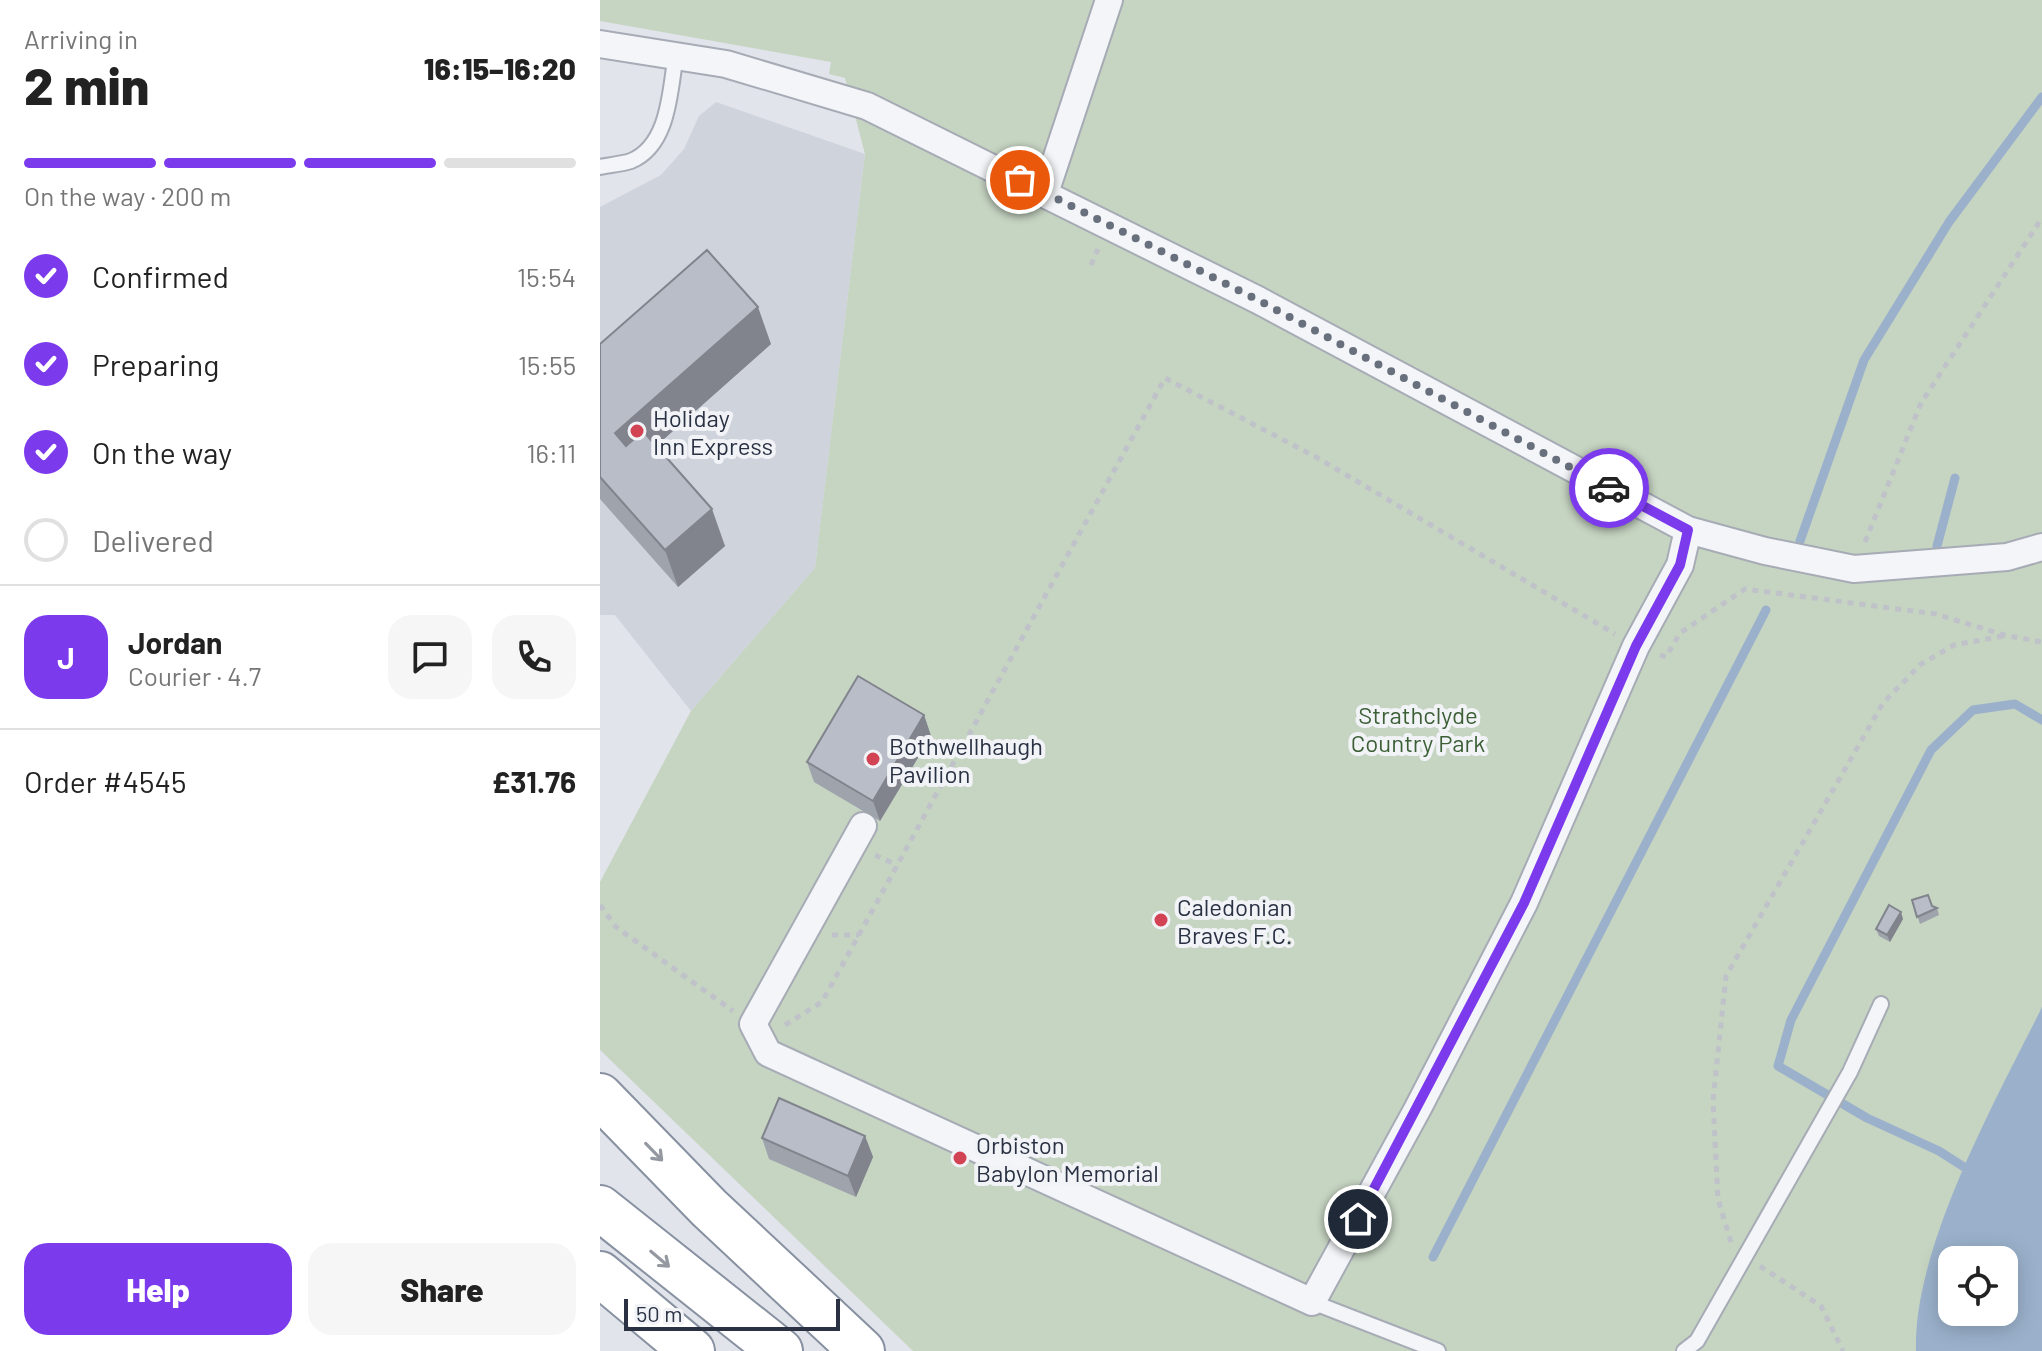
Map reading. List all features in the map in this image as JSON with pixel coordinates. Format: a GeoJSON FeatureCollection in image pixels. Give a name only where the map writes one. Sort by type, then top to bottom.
{"type":"FeatureCollection","features":[{"type":"Feature","properties":{"kind":"highway"},"geometry":{"type":"LineString","coordinates":[[600,1096],[709,1208],[862,1351]]}},
{"type":"Feature","properties":{"kind":"highway"},"geometry":{"type":"LineString","coordinates":[[600,1208],[780,1351]]}},
{"type":"Feature","properties":{"kind":"highway"},"geometry":{"type":"LineString","coordinates":[[600,1274],[692,1351]]}},
{"type":"Feature","properties":{"kind":"street"},"geometry":{"type":"LineString","coordinates":[[1045,193],[1109,0]]}},
{"type":"Feature","properties":{"kind":"street"},"geometry":{"type":"LineString","coordinates":[[600,44],[726,64],[867,106],[1258,300],[1688,530],[1765,551],[1854,569],[2007,557],[2042,547]]}},
{"type":"Feature","properties":{"kind":"street"},"geometry":{"type":"LineString","coordinates":[[863,826],[757,1032],[768,1053],[1312,1302],[1418,1108],[1524,903],[1636,646],[1680,565],[1688,530]]}},
{"type":"Feature","properties":{"kind":"lane"},"geometry":{"type":"LineString","coordinates":[[600,167],[633,160],[652,144],[664,122],[676,54]]}},
{"type":"Feature","properties":{"kind":"lane"},"geometry":{"type":"LineString","coordinates":[[1684,1351],[1697,1341],[1850,1072],[1881,1004]]}},
{"type":"Feature","properties":{"kind":"lane"},"geometry":{"type":"LineString","coordinates":[[1312,1302],[1438,1351]]}},
{"type":"Feature","properties":{"kind":"path"},"geometry":{"type":"LineString","coordinates":[[1854,569],[1921,403],[2042,218]]}},
{"type":"Feature","properties":{"kind":"path"},"geometry":{"type":"LineString","coordinates":[[600,905],[616,927],[757,1032],[822,1002],[1165,378],[1316,457],[1636,646],[1666,657],[1680,633],[1745,589],[1936,614],[2004,635],[2042,642]]}},
{"type":"Feature","properties":{"kind":"path"},"geometry":{"type":"LineString","coordinates":[[1843,1351],[1821,1306],[1743,1257],[1730,1241],[1718,1199],[1713,1101],[1726,976],[1883,703],[1921,664],[1954,645],[2004,635]]}},
{"type":"Feature","properties":{"kind":"shaded area"},"geometry":{"type":"Polygon","coordinates":[[[716,102],[865,154],[815,568],[691,711],[615,615],[600,615],[600,207],[661,175],[684,149],[699,116],[716,102]]]}},
{"type":"Feature","properties":{"kind":"green space","name":"Strathclyde Country Park"},"geometry":{"type":"Polygon","coordinates":[[[600,0],[2042,0],[2042,1351],[913,1351],[600,1050],[600,882],[691,711],[815,568],[865,154],[845,78],[829,74],[831,62],[600,21],[600,0]]]}},
{"type":"Feature","properties":{"kind":"water"},"geometry":{"type":"Polygon","coordinates":[[[2042,1007],[2042,1351],[1916,1351],[1919,1310],[1928,1266],[1942,1221],[1981,1129],[2042,1007]]]}},
{"type":"Feature","properties":{"kind":"building"},"geometry":{"type":"Polygon","coordinates":[[[707,250],[758,307],[615,433],[626,446],[643,431],[712,509],[665,550],[600,477],[600,344],[707,250]]]}},
{"type":"Feature","properties":{"kind":"building","name":"Bothwellhaugh Pavilion"},"geometry":{"type":"Polygon","coordinates":[[[858,676],[924,715],[873,801],[807,762],[858,676]]]}},
{"type":"Feature","properties":{"kind":"building"},"geometry":{"type":"Polygon","coordinates":[[[1928,895],[1932,906],[1937,908],[1917,917],[1912,900],[1928,895]]]}},
{"type":"Feature","properties":{"kind":"building"},"geometry":{"type":"Polygon","coordinates":[[[1889,905],[1901,912],[1887,935],[1876,929],[1889,905]]]}},
{"type":"Feature","properties":{"kind":"building"},"geometry":{"type":"Polygon","coordinates":[[[779,1098],[865,1136],[848,1176],[762,1138],[779,1098]]]}},
{"type":"Feature","properties":{"kind":"waterway"},"geometry":{"type":"LineString","coordinates":[[1800,541],[1864,360],[1949,222],[2042,97]]}},
{"type":"Feature","properties":{"kind":"waterway"},"geometry":{"type":"LineString","coordinates":[[1937,546],[1955,478]]}},
{"type":"Feature","properties":{"kind":"waterway"},"geometry":{"type":"LineString","coordinates":[[1433,1257],[1766,610]]}},
{"type":"Feature","properties":{"kind":"waterway"},"geometry":{"type":"LineString","coordinates":[[1964,1167],[1939,1151],[1867,1118],[1778,1066],[1791,1020],[1931,750],[1973,710],[2015,704],[2042,720]]}},
{"type":"Feature","properties":{"kind":"way so far"},"geometry":{"type":"LineString","coordinates":[[1020,180],[1258,300],[1609,488]]}},
{"type":"Feature","properties":{"kind":"place","name":"Holiday Inn Express"},"geometry":{"type":"Point","coordinates":[637,431]}},
{"type":"Feature","properties":{"kind":"place","name":"Bothwellhaugh Pavilion"},"geometry":{"type":"Point","coordinates":[873,759]}},
{"type":"Feature","properties":{"kind":"place","name":"Caledonian Braves F.C."},"geometry":{"type":"Point","coordinates":[1161,920]}},
{"type":"Feature","properties":{"kind":"place","name":"Orbiston Babylon Memorial"},"geometry":{"type":"Point","coordinates":[960,1158]}},
{"type":"Feature","properties":{"kind":"route"},"geometry":{"type":"LineString","coordinates":[[1358,1219],[1524,903],[1636,646],[1680,565],[1688,530],[1609,488]]}}]}
